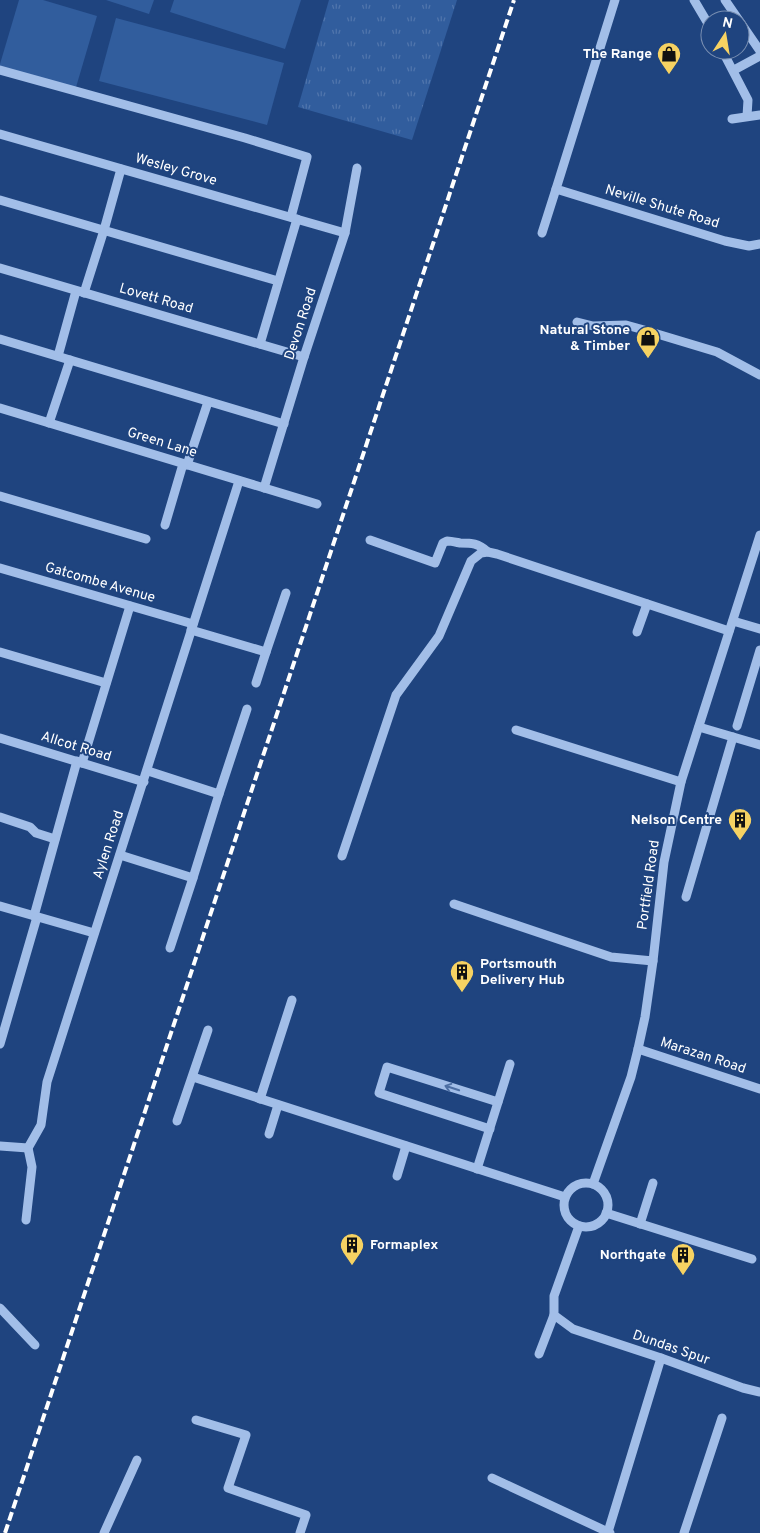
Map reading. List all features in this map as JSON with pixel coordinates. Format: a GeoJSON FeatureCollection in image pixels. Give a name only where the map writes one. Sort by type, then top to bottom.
{"type":"FeatureCollection","features":[{"type":"Feature","properties":{"kind":"street"},"geometry":{"type":"LineString","coordinates":[[542,233],[615,0]]}},
{"type":"Feature","properties":{"kind":"street"},"geometry":{"type":"LineString","coordinates":[[725,0],[760,51]]}},
{"type":"Feature","properties":{"kind":"street"},"geometry":{"type":"LineString","coordinates":[[734,70],[760,56]]}},
{"type":"Feature","properties":{"kind":"street"},"geometry":{"type":"LineString","coordinates":[[728,60],[748,100],[747,116]]}},
{"type":"Feature","properties":{"kind":"street"},"geometry":{"type":"LineString","coordinates":[[0,70],[307,157],[278,282],[260,344]]}},
{"type":"Feature","properties":{"kind":"street"},"geometry":{"type":"LineString","coordinates":[[732,119],[760,116]]}},
{"type":"Feature","properties":{"kind":"street","name":"Wesley Grove"},"geometry":{"type":"LineString","coordinates":[[0,134],[345,234]]}},
{"type":"Feature","properties":{"kind":"street","name":"Devon Road"},"geometry":{"type":"LineString","coordinates":[[264,488],[304,357],[345,234],[357,168]]}},
{"type":"Feature","properties":{"kind":"street"},"geometry":{"type":"LineString","coordinates":[[58,356],[104,230],[121,169]]}},
{"type":"Feature","properties":{"kind":"street","name":"Neville Shute Road"},"geometry":{"type":"LineString","coordinates":[[556,189],[725,241],[749,246],[760,244]]}},
{"type":"Feature","properties":{"kind":"street"},"geometry":{"type":"LineString","coordinates":[[0,200],[278,282]]}},
{"type":"Feature","properties":{"kind":"street","name":"Lovett Road"},"geometry":{"type":"LineString","coordinates":[[0,268],[304,357]]}},
{"type":"Feature","properties":{"kind":"street"},"geometry":{"type":"LineString","coordinates":[[577,322],[593,326],[626,325],[644,330],[717,352],[760,375]]}},
{"type":"Feature","properties":{"kind":"street"},"geometry":{"type":"LineString","coordinates":[[0,339],[284,424]]}},
{"type":"Feature","properties":{"kind":"street"},"geometry":{"type":"LineString","coordinates":[[49,423],[70,360]]}},
{"type":"Feature","properties":{"kind":"street"},"geometry":{"type":"LineString","coordinates":[[165,525],[208,402]]}},
{"type":"Feature","properties":{"kind":"street","name":"Green Lane"},"geometry":{"type":"LineString","coordinates":[[0,408],[317,504]]}},
{"type":"Feature","properties":{"kind":"street","name":"Aylen Road"},"geometry":{"type":"LineString","coordinates":[[28,1148],[41,1125],[47,1082],[148,771],[239,481]]}},
{"type":"Feature","properties":{"kind":"street"},"geometry":{"type":"LineString","coordinates":[[0,496],[146,539]]}},
{"type":"Feature","properties":{"kind":"street","name":"Portfield Road"},"geometry":{"type":"LineString","coordinates":[[593,1184],[628,1086],[638,1049],[645,1017],[653,961],[664,862],[681,782],[760,535]]}},
{"type":"Feature","properties":{"kind":"street"},"geometry":{"type":"LineString","coordinates":[[370,540],[435,563],[442,543],[447,541],[458,543],[472,542],[481,545],[488,552],[729,631]]}},
{"type":"Feature","properties":{"kind":"street"},"geometry":{"type":"LineString","coordinates":[[458,543],[475,557]]}},
{"type":"Feature","properties":{"kind":"street"},"geometry":{"type":"LineString","coordinates":[[342,856],[396,695],[439,636],[468,568],[475,557],[488,552]]}},
{"type":"Feature","properties":{"kind":"street","name":"Gatcombe Avenue"},"geometry":{"type":"LineString","coordinates":[[0,568],[130,606],[266,652]]}},
{"type":"Feature","properties":{"kind":"street"},"geometry":{"type":"LineString","coordinates":[[256,683],[286,593]]}},
{"type":"Feature","properties":{"kind":"street"},"geometry":{"type":"LineString","coordinates":[[637,632],[647,604]]}},
{"type":"Feature","properties":{"kind":"street"},"geometry":{"type":"LineString","coordinates":[[0,1044],[55,839],[130,606]]}},
{"type":"Feature","properties":{"kind":"street"},"geometry":{"type":"LineString","coordinates":[[732,621],[760,629]]}},
{"type":"Feature","properties":{"kind":"street"},"geometry":{"type":"LineString","coordinates":[[737,726],[760,650]]}},
{"type":"Feature","properties":{"kind":"street"},"geometry":{"type":"LineString","coordinates":[[0,652],[106,683]]}},
{"type":"Feature","properties":{"kind":"street"},"geometry":{"type":"LineString","coordinates":[[170,948],[247,709]]}},
{"type":"Feature","properties":{"kind":"street"},"geometry":{"type":"LineString","coordinates":[[699,727],[760,745]]}},
{"type":"Feature","properties":{"kind":"street"},"geometry":{"type":"LineString","coordinates":[[516,730],[681,782]]}},
{"type":"Feature","properties":{"kind":"street"},"geometry":{"type":"LineString","coordinates":[[686,896],[733,737]]}},
{"type":"Feature","properties":{"kind":"street","name":"Allcot Road"},"geometry":{"type":"LineString","coordinates":[[0,738],[144,782]]}},
{"type":"Feature","properties":{"kind":"street"},"geometry":{"type":"LineString","coordinates":[[148,771],[219,794]]}},
{"type":"Feature","properties":{"kind":"street"},"geometry":{"type":"LineString","coordinates":[[0,817],[30,826],[36,833],[55,839]]}},
{"type":"Feature","properties":{"kind":"street"},"geometry":{"type":"LineString","coordinates":[[120,856],[193,878]]}},
{"type":"Feature","properties":{"kind":"street"},"geometry":{"type":"LineString","coordinates":[[454,904],[611,958],[653,961]]}},
{"type":"Feature","properties":{"kind":"street"},"geometry":{"type":"LineString","coordinates":[[0,906],[94,933]]}},
{"type":"Feature","properties":{"kind":"street"},"geometry":{"type":"LineString","coordinates":[[260,1099],[292,1000]]}},
{"type":"Feature","properties":{"kind":"street"},"geometry":{"type":"LineString","coordinates":[[177,1121],[208,1030]]}},
{"type":"Feature","properties":{"kind":"street","name":"Marazan Road"},"geometry":{"type":"LineString","coordinates":[[638,1049],[760,1089]]}},
{"type":"Feature","properties":{"kind":"street"},"geometry":{"type":"LineString","coordinates":[[477,1169],[510,1064]]}},
{"type":"Feature","properties":{"kind":"street"},"geometry":{"type":"LineString","coordinates":[[490,1129],[379,1093],[387,1067],[498,1102]]}},
{"type":"Feature","properties":{"kind":"street"},"geometry":{"type":"LineString","coordinates":[[193,1077],[565,1197]]}},
{"type":"Feature","properties":{"kind":"street"},"geometry":{"type":"LineString","coordinates":[[269,1134],[278,1104]]}},
{"type":"Feature","properties":{"kind":"street"},"geometry":{"type":"LineString","coordinates":[[0,1146],[28,1148],[32,1167],[26,1220]]}},
{"type":"Feature","properties":{"kind":"street"},"geometry":{"type":"LineString","coordinates":[[397,1176],[406,1146]]}},
{"type":"Feature","properties":{"kind":"street"},"geometry":{"type":"LineString","coordinates":[[582,1183],[593,1184],[605,1194],[607,1201],[606,1213],[602,1220],[596,1224],[589,1227],[579,1226],[567,1217],[564,1210],[565,1197],[575,1186],[582,1183]]}},
{"type":"Feature","properties":{"kind":"street"},"geometry":{"type":"LineString","coordinates":[[644,1225],[652,1183]]}},
{"type":"Feature","properties":{"kind":"street"},"geometry":{"type":"LineString","coordinates":[[606,1213],[752,1259]]}},
{"type":"Feature","properties":{"kind":"street"},"geometry":{"type":"LineString","coordinates":[[539,1354],[554,1315],[554,1296],[579,1226]]}},
{"type":"Feature","properties":{"kind":"street"},"geometry":{"type":"LineString","coordinates":[[0,1308],[35,1345]]}},
{"type":"Feature","properties":{"kind":"street","name":"Dundas Spur"},"geometry":{"type":"LineString","coordinates":[[554,1315],[573,1329],[661,1358],[742,1388],[760,1392]]}},
{"type":"Feature","properties":{"kind":"street"},"geometry":{"type":"LineString","coordinates":[[492,1478],[609,1533],[661,1358]]}},
{"type":"Feature","properties":{"kind":"street"},"geometry":{"type":"LineString","coordinates":[[684,1533],[722,1418]]}},
{"type":"Feature","properties":{"kind":"street"},"geometry":{"type":"LineString","coordinates":[[196,1420],[246,1435],[228,1488],[306,1515],[300,1533]]}},
{"type":"Feature","properties":{"kind":"street"},"geometry":{"type":"LineString","coordinates":[[104,1533],[137,1460]]}},
{"type":"Feature","properties":{"kind":"green space"},"geometry":{"type":"Polygon","coordinates":[[[19,0],[43,0],[97,16],[74,94],[0,72],[0,64],[19,0]]]}},
{"type":"Feature","properties":{"kind":"green space"},"geometry":{"type":"Polygon","coordinates":[[[106,0],[154,0],[149,14],[106,0]]]}},
{"type":"Feature","properties":{"kind":"green space"},"geometry":{"type":"Polygon","coordinates":[[[174,0],[301,0],[285,49],[170,12],[174,0]]]}},
{"type":"Feature","properties":{"kind":"green space"},"geometry":{"type":"Polygon","coordinates":[[[329,0],[457,0],[412,140],[298,107],[329,0]]]}},
{"type":"Feature","properties":{"kind":"green space"},"geometry":{"type":"Polygon","coordinates":[[[116,18],[284,63],[267,125],[99,81],[116,18]]]}},
{"type":"Feature","properties":{"kind":"railway"},"geometry":{"type":"LineString","coordinates":[[5,1533],[514,0]]}},
{"type":"Feature","properties":{"kind":"place","name":"The Range"},"geometry":{"type":"Point","coordinates":[669,75]}},
{"type":"Feature","properties":{"kind":"place","name":"Natural Stone & Timber"},"geometry":{"type":"Point","coordinates":[648,359]}},
{"type":"Feature","properties":{"kind":"place","name":"Nelson Centre"},"geometry":{"type":"Point","coordinates":[740,841]}},
{"type":"Feature","properties":{"kind":"place","name":"Portsmouth Delivery Hub"},"geometry":{"type":"Point","coordinates":[462,993]}},
{"type":"Feature","properties":{"kind":"place","name":"Formaplex"},"geometry":{"type":"Point","coordinates":[352,1266]}},
{"type":"Feature","properties":{"kind":"place","name":"Northgate"},"geometry":{"type":"Point","coordinates":[683,1276]}}]}
